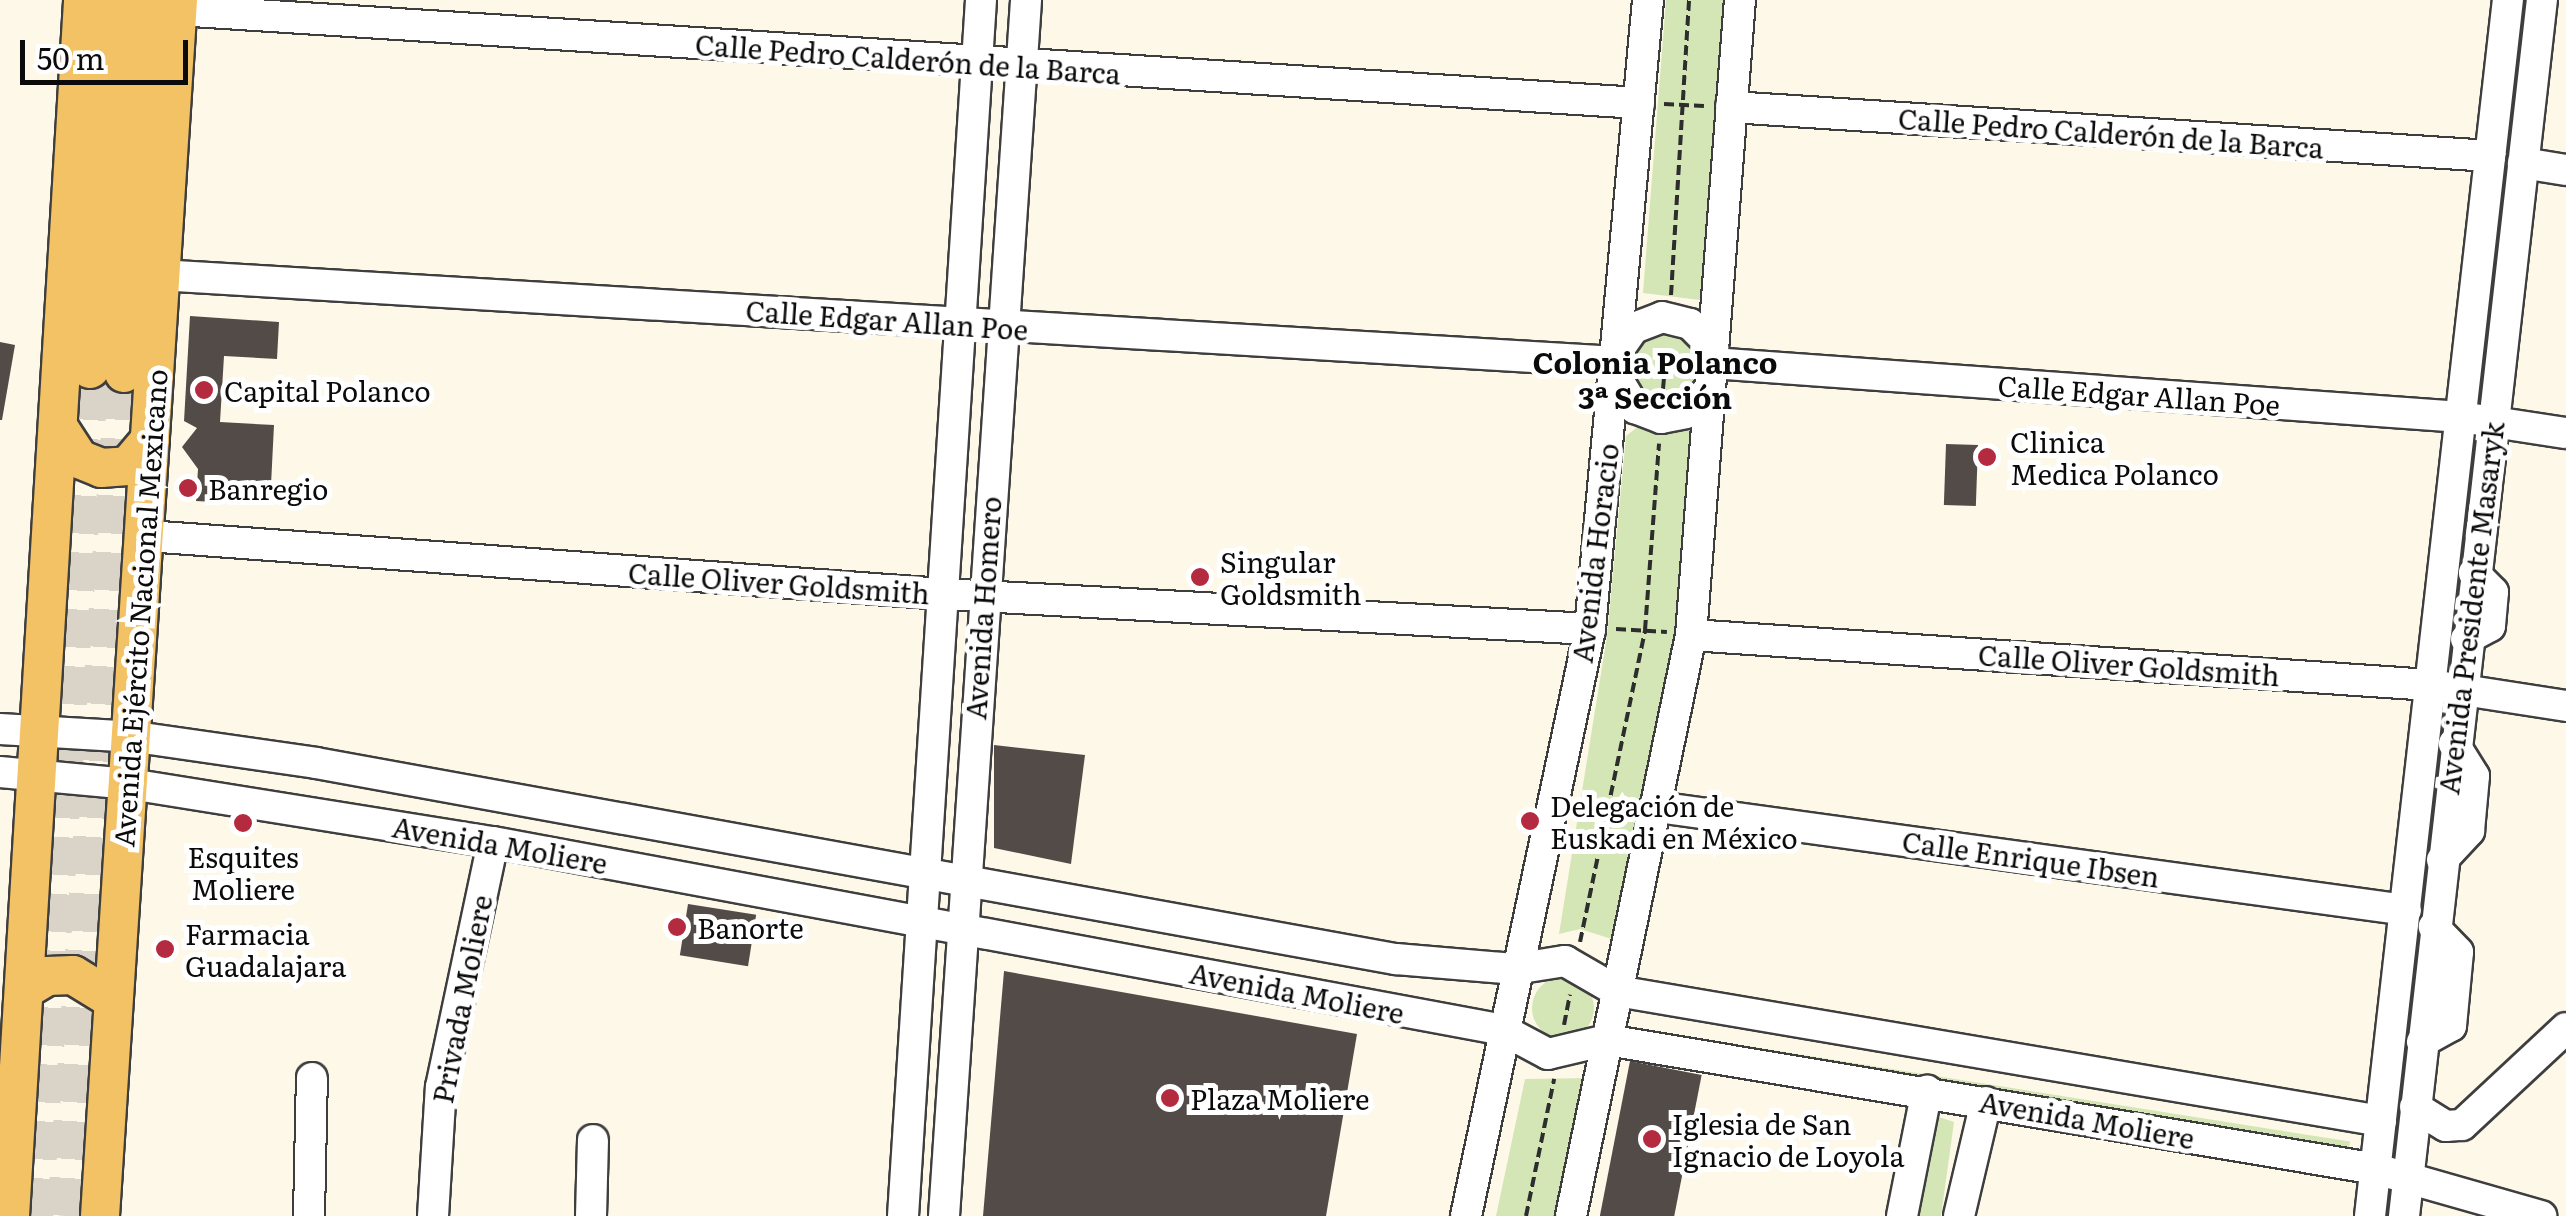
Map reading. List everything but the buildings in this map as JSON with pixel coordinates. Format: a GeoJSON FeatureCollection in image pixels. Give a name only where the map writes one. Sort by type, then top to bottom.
{"type":"FeatureCollection","features":[{"type":"Feature","properties":{"kind":"main road"},"geometry":{"type":"LineString","coordinates":[[10,1216],[43,732],[83,0]]}},
{"type":"Feature","properties":{"kind":"main road","name":"Avenida Ejército Nacional Mexicano"},"geometry":{"type":"LineString","coordinates":[[115,0],[107,371],[168,3]]}},
{"type":"Feature","properties":{"kind":"main road","name":"Avenida Ejército Nacional Mexicano"},"geometry":{"type":"LineString","coordinates":[[100,1216],[112,999],[136,737],[168,3]]}},
{"type":"Feature","properties":{"kind":"main road"},"geometry":{"type":"LineString","coordinates":[[59,428],[79,460],[101,468],[128,466],[150,440]]}},
{"type":"Feature","properties":{"kind":"main road"},"geometry":{"type":"LineString","coordinates":[[24,990],[64,974],[98,984],[112,999]]}},
{"type":"Feature","properties":{"kind":"street","name":"Avenida Homero"},"geometry":{"type":"LineString","coordinates":[[904,1216],[981,0]]}},
{"type":"Feature","properties":{"kind":"street","name":"Avenida Homero"},"geometry":{"type":"LineString","coordinates":[[944,1216],[1000,326],[1026,0]]}},
{"type":"Feature","properties":{"kind":"street","name":"Avenida Horacio"},"geometry":{"type":"LineString","coordinates":[[1466,1216],[1515,969],[1590,629],[1648,0]]}},
{"type":"Feature","properties":{"kind":"street"},"geometry":{"type":"LineString","coordinates":[[1571,1216],[1691,635],[1740,0]]}},
{"type":"Feature","properties":{"kind":"street","name":"Avenida Presidente Masaryk"},"geometry":{"type":"LineString","coordinates":[[2404,1216],[2454,744],[2446,687],[2448,539],[2508,0]]}},
{"type":"Feature","properties":{"kind":"street","name":"Avenida Presidente Masaryk"},"geometry":{"type":"LineString","coordinates":[[2370,1216],[2406,910],[2446,687],[2466,639],[2542,0]]}},
{"type":"Feature","properties":{"kind":"street","name":"Calle Pedro Calderón de la Barca"},"geometry":{"type":"LineString","coordinates":[[168,3],[1021,66],[1639,103]]}},
{"type":"Feature","properties":{"kind":"street","name":"Calle Pedro Calderón de la Barca"},"geometry":{"type":"LineString","coordinates":[[1732,107],[2492,142]]}},
{"type":"Feature","properties":{"kind":"street"},"geometry":{"type":"LineString","coordinates":[[2522,163],[2566,170]]}},
{"type":"Feature","properties":{"kind":"street","name":"Calle Edgar Allan Poe"},"geometry":{"type":"LineString","coordinates":[[159,275],[1616,363]]}},
{"type":"Feature","properties":{"kind":"street"},"geometry":{"type":"LineString","coordinates":[[1669,318],[1690,324],[1712,366],[1686,413],[1661,418],[1635,408],[1616,363],[1642,323],[1669,318]]}},
{"type":"Feature","properties":{"kind":"street","name":"Calle Edgar Allan Poe"},"geometry":{"type":"LineString","coordinates":[[1712,366],[2461,417],[2566,432]]}},
{"type":"Feature","properties":{"kind":"street","name":"Calle Oliver Goldsmith"},"geometry":{"type":"LineString","coordinates":[[147,536],[942,594],[1590,629]]}},
{"type":"Feature","properties":{"kind":"street","name":"Calle Oliver Goldsmith"},"geometry":{"type":"LineString","coordinates":[[1691,635],[2446,687],[2566,706]]}},
{"type":"Feature","properties":{"kind":"street","name":"Avenida Moliere"},"geometry":{"type":"LineString","coordinates":[[0,729],[136,737],[316,763],[964,886],[1396,959],[1515,969],[1546,960],[1576,963],[1617,991],[2381,1121]]}},
{"type":"Feature","properties":{"kind":"street"},"geometry":{"type":"LineString","coordinates":[[305,809],[316,763]]}},
{"type":"Feature","properties":{"kind":"street","name":"Avenida Moliere"},"geometry":{"type":"LineString","coordinates":[[0,772],[130,784],[493,842],[1503,1030],[1530,1049],[1558,1055],[1607,1040],[1927,1090],[2376,1168],[2408,1174],[2541,1216]]}},
{"type":"Feature","properties":{"kind":"street","name":"Calle Enrique Ibsen"},"geometry":{"type":"LineString","coordinates":[[1657,807],[2406,910]]}},
{"type":"Feature","properties":{"kind":"street","name":"Privada Moliere"},"geometry":{"type":"LineString","coordinates":[[433,1216],[441,1087],[493,842]]}},
{"type":"Feature","properties":{"kind":"street"},"geometry":{"type":"LineString","coordinates":[[2415,1107],[2446,1126],[2462,1125],[2566,1028]]}},
{"type":"Feature","properties":{"kind":"street"},"geometry":{"type":"LineString","coordinates":[[309,1216],[312,1078]]}},
{"type":"Feature","properties":{"kind":"street"},"geometry":{"type":"LineString","coordinates":[[1902,1216],[1927,1090]]}},
{"type":"Feature","properties":{"kind":"street"},"geometry":{"type":"LineString","coordinates":[[1959,1216],[1986,1102]]}},
{"type":"Feature","properties":{"kind":"street"},"geometry":{"type":"LineString","coordinates":[[591,1216],[593,1140]]}},
{"type":"Feature","properties":{"kind":"path"},"geometry":{"type":"LineString","coordinates":[[1526,1216],[1645,630],[1689,0]]}},
{"type":"Feature","properties":{"kind":"path"},"geometry":{"type":"LineString","coordinates":[[1639,103],[1732,107]]}},
{"type":"Feature","properties":{"kind":"path"},"geometry":{"type":"LineString","coordinates":[[1590,629],[1691,635]]}},
{"type":"Feature","properties":{"kind":"green space"},"geometry":{"type":"Polygon","coordinates":[[[1666,0],[1735,0],[1709,299],[1643,293],[1666,0]]]}},
{"type":"Feature","properties":{"kind":"green space"},"geometry":{"type":"Polygon","coordinates":[[[1664,333],[1677,335],[1688,343],[1696,354],[1696,380],[1688,391],[1677,399],[1664,401],[1651,399],[1640,391],[1632,380],[1630,367],[1632,354],[1640,343],[1651,335],[1664,333]]]}},
{"type":"Feature","properties":{"kind":"green space"},"geometry":{"type":"Polygon","coordinates":[[[1644,422],[1689,427],[1696,436],[1685,625],[1621,942],[1580,929],[1559,934],[1607,636],[1626,436],[1644,422]]]}},
{"type":"Feature","properties":{"kind":"green space"},"geometry":{"type":"Polygon","coordinates":[[[1563,977],[1585,986],[1594,1008],[1585,1030],[1563,1039],[1541,1030],[1532,1008],[1541,986],[1563,977]]]}},
{"type":"Feature","properties":{"kind":"green space"},"geometry":{"type":"Polygon","coordinates":[[[1633,1028],[2350,1142],[2347,1160],[1630,1047],[1633,1028]]]}},
{"type":"Feature","properties":{"kind":"green space"},"geometry":{"type":"Polygon","coordinates":[[[1593,1078],[1564,1216],[1496,1216],[1525,1079],[1593,1078]]]}},
{"type":"Feature","properties":{"kind":"green space"},"geometry":{"type":"Polygon","coordinates":[[[1936,1116],[1954,1122],[1941,1216],[1914,1216],[1936,1116]]]}},
{"type":"Feature","properties":{"kind":"tunnel"},"geometry":{"type":"LineString","coordinates":[[34,1216],[90,369]]}},
{"type":"Feature","properties":{"kind":"tunnel"},"geometry":{"type":"LineString","coordinates":[[66,1216],[124,373]]}},
{"type":"Feature","properties":{"kind":"place","name":"Capital Polanco"},"geometry":{"type":"Point","coordinates":[204,390]}},
{"type":"Feature","properties":{"kind":"place","name":"Clinica Medica Polanco"},"geometry":{"type":"Point","coordinates":[1987,457]}},
{"type":"Feature","properties":{"kind":"place","name":"Banregio"},"geometry":{"type":"Point","coordinates":[188,488]}},
{"type":"Feature","properties":{"kind":"place","name":"Singular Goldsmith"},"geometry":{"type":"Point","coordinates":[1200,577]}},
{"type":"Feature","properties":{"kind":"place","name":"Delegación de Euskadi en México"},"geometry":{"type":"Point","coordinates":[1530,821]}},
{"type":"Feature","properties":{"kind":"place","name":"Esquites Moliere"},"geometry":{"type":"Point","coordinates":[243,823]}},
{"type":"Feature","properties":{"kind":"place","name":"Banorte"},"geometry":{"type":"Point","coordinates":[677,927]}},
{"type":"Feature","properties":{"kind":"place","name":"Farmacia Guadalajara"},"geometry":{"type":"Point","coordinates":[165,949]}},
{"type":"Feature","properties":{"kind":"place","name":"Plaza Moliere"},"geometry":{"type":"Point","coordinates":[1170,1098]}},
{"type":"Feature","properties":{"kind":"place","name":"Iglesia de San Ignacio de Loyola"},"geometry":{"type":"Point","coordinates":[1652,1139]}},
{"type":"Feature","properties":{"kind":"district","name":"Colonia Polanco 3ª Sección"},"geometry":{"type":"Point","coordinates":[1655,378]}}]}
